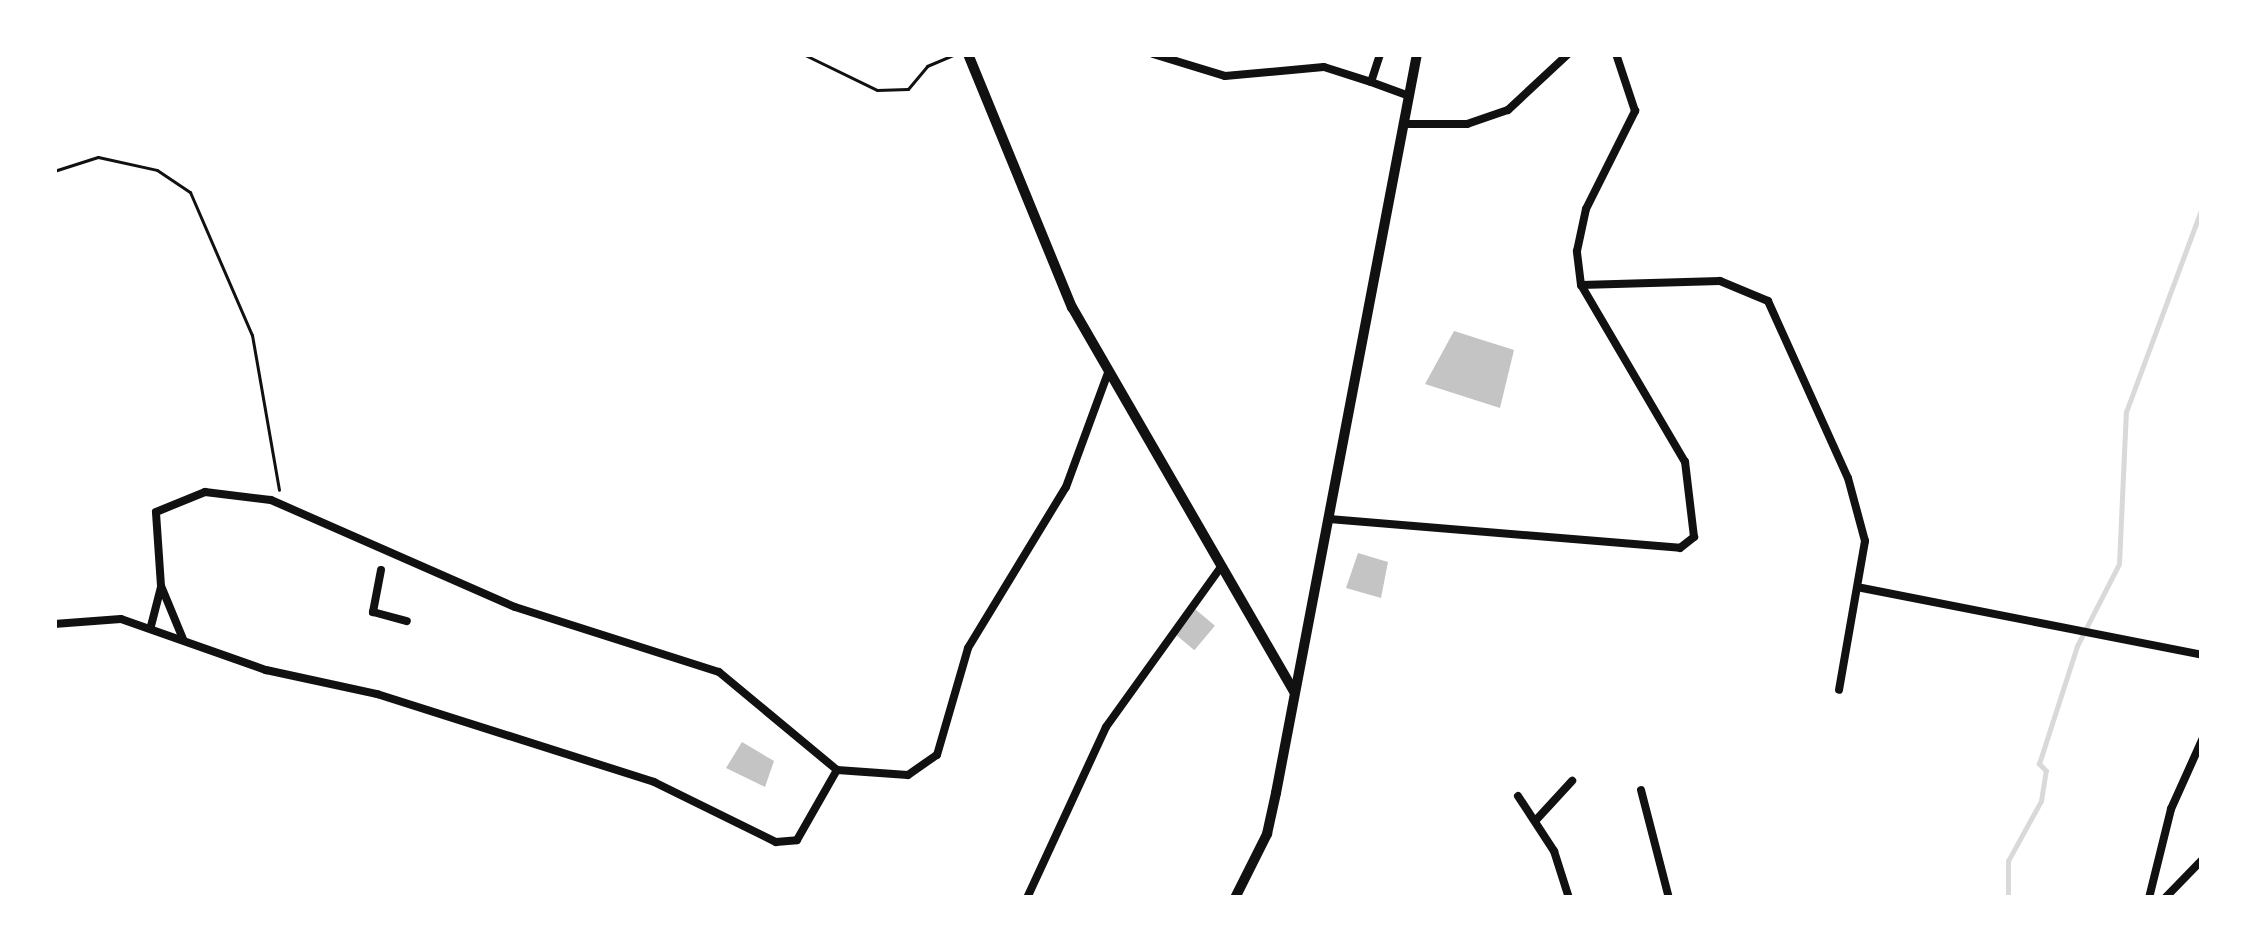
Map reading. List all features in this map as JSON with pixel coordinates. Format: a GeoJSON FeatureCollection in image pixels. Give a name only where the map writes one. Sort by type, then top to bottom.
{"type":"FeatureCollection","features":[{"type":"Feature","properties":{"kind":"main road"},"geometry":{"type":"LineString","coordinates":[[968,54],[1033,223],[1108,373],[1294,692]]}},
{"type":"Feature","properties":{"kind":"main road"},"geometry":{"type":"LineString","coordinates":[[1235,898],[1267,834],[1409,124],[1418,54]]}},
{"type":"Feature","properties":{"kind":"street"},"geometry":{"type":"LineString","coordinates":[[1153,54],[1225,76],[1324,68],[1412,97]]}},
{"type":"Feature","properties":{"kind":"street"},"geometry":{"type":"LineString","coordinates":[[1370,82],[1380,54]]}},
{"type":"Feature","properties":{"kind":"street"},"geometry":{"type":"LineString","coordinates":[[1409,124],[1467,124],[1508,110],[1568,54]]}},
{"type":"Feature","properties":{"kind":"street"},"geometry":{"type":"LineString","coordinates":[[1327,519],[1688,545],[1695,525],[1684,461],[1581,285],[1577,251],[1586,208],[1635,111],[1616,54]]}},
{"type":"Feature","properties":{"kind":"street"},"geometry":{"type":"LineString","coordinates":[[1581,285],[1720,281],[1768,301],[1858,506],[1862,588],[1839,690]]}},
{"type":"Feature","properties":{"kind":"street"},"geometry":{"type":"LineString","coordinates":[[183,639],[161,586],[152,522],[163,506],[206,492],[284,509],[515,607],[706,666],[751,693],[837,770],[890,778],[937,754],[968,648],[1066,487],[1108,373]]}},
{"type":"Feature","properties":{"kind":"street"},"geometry":{"type":"LineString","coordinates":[[1028,898],[1106,727],[1221,567]]}},
{"type":"Feature","properties":{"kind":"street"},"geometry":{"type":"LineString","coordinates":[[381,570],[373,612],[407,621]]}},
{"type":"Feature","properties":{"kind":"street"},"geometry":{"type":"LineString","coordinates":[[151,626],[161,586]]}},
{"type":"Feature","properties":{"kind":"street"},"geometry":{"type":"LineString","coordinates":[[1862,588],[2042,619],[2202,655]]}},
{"type":"Feature","properties":{"kind":"street"},"geometry":{"type":"LineString","coordinates":[[54,624],[91,618],[151,626],[654,782],[788,844],[805,830],[837,770]]}},
{"type":"Feature","properties":{"kind":"street"},"geometry":{"type":"LineString","coordinates":[[2149,898],[2171,809],[2202,740]]}},
{"type":"Feature","properties":{"kind":"street"},"geometry":{"type":"LineString","coordinates":[[1537,818],[1572,782]]}},
{"type":"Feature","properties":{"kind":"street"},"geometry":{"type":"LineString","coordinates":[[1641,790],[1669,898]]}},
{"type":"Feature","properties":{"kind":"street"},"geometry":{"type":"LineString","coordinates":[[1518,796],[1537,818],[1569,898]]}},
{"type":"Feature","properties":{"kind":"street"},"geometry":{"type":"LineString","coordinates":[[2164,898],[2202,860]]}},
{"type":"Feature","properties":{"kind":"path"},"geometry":{"type":"LineString","coordinates":[[803,54],[877,90],[908,89],[927,66],[955,54]]}},
{"type":"Feature","properties":{"kind":"path"},"geometry":{"type":"LineString","coordinates":[[54,171],[98,157],[157,170],[190,192],[252,335],[284,509]]}},
{"type":"Feature","properties":{"kind":"building"},"geometry":{"type":"Polygon","coordinates":[[[1454,331],[1514,350],[1500,408],[1425,384],[1454,331]]]}},
{"type":"Feature","properties":{"kind":"building"},"geometry":{"type":"Polygon","coordinates":[[[1358,553],[1388,562],[1381,598],[1346,588],[1358,553]]]}},
{"type":"Feature","properties":{"kind":"building"},"geometry":{"type":"Polygon","coordinates":[[[1195,609],[1215,626],[1194,650],[1174,634],[1195,609]]]}},
{"type":"Feature","properties":{"kind":"building"},"geometry":{"type":"Polygon","coordinates":[[[742,742],[774,761],[765,787],[726,768],[742,742]]]}},
{"type":"Feature","properties":{"kind":"waterway"},"geometry":{"type":"LineString","coordinates":[[2008,898],[2008,861],[2041,801],[2046,771],[2039,764],[2077,646],[2119,564],[2126,412],[2202,208]]}}]}
